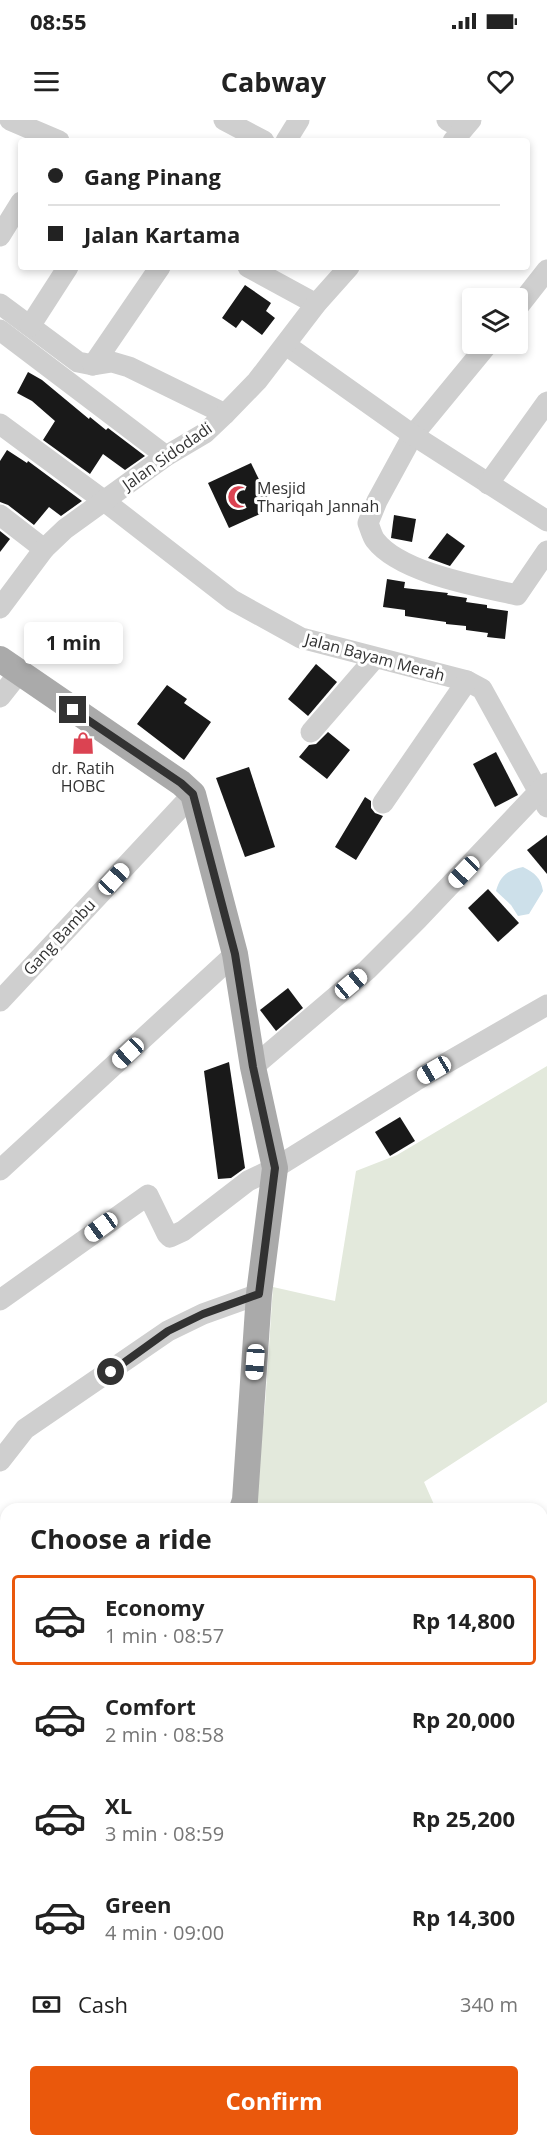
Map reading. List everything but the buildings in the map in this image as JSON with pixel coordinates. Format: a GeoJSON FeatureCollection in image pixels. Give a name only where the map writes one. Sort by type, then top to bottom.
{"type":"FeatureCollection","features":[{"type":"Feature","properties":{"kind":"main road"},"geometry":{"type":"LineString","coordinates":[[10,666],[181,783],[193,794],[235,954],[253,1067],[275,1168],[259,1294],[244,1503]]}},
{"type":"Feature","properties":{"kind":"street"},"geometry":{"type":"LineString","coordinates":[[10,120],[51,138]]}},
{"type":"Feature","properties":{"kind":"street"},"geometry":{"type":"LineString","coordinates":[[224,120],[258,138]]}},
{"type":"Feature","properties":{"kind":"street"},"geometry":{"type":"LineString","coordinates":[[288,138],[299,120]]}},
{"type":"Feature","properties":{"kind":"street"},"geometry":{"type":"LineString","coordinates":[[0,237],[18,207]]}},
{"type":"Feature","properties":{"kind":"street"},"geometry":{"type":"LineString","coordinates":[[30,326],[66,270]]}},
{"type":"Feature","properties":{"kind":"street"},"geometry":{"type":"LineString","coordinates":[[93,365],[158,270]]}},
{"type":"Feature","properties":{"kind":"street"},"geometry":{"type":"LineString","coordinates":[[254,270],[316,304]]}},
{"type":"Feature","properties":{"kind":"street","name":"Jalan Sidodadi"},"geometry":{"type":"LineString","coordinates":[[0,608],[44,549],[65,529],[166,456],[205,433],[225,414],[257,381],[316,304],[346,270]]}},
{"type":"Feature","properties":{"kind":"street"},"geometry":{"type":"LineString","coordinates":[[528,294],[547,270]]}},
{"type":"Feature","properties":{"kind":"street"},"geometry":{"type":"LineString","coordinates":[[0,304],[78,362],[93,365],[112,362],[129,367],[225,414]]}},
{"type":"Feature","properties":{"kind":"street"},"geometry":{"type":"LineString","coordinates":[[0,330],[166,456]]}},
{"type":"Feature","properties":{"kind":"street"},"geometry":{"type":"LineString","coordinates":[[286,345],[413,435],[547,521]]}},
{"type":"Feature","properties":{"kind":"street"},"geometry":{"type":"LineString","coordinates":[[480,354],[413,435],[377,501],[368,523],[375,540],[408,565],[452,580],[517,595],[547,551]]}},
{"type":"Feature","properties":{"kind":"street"},"geometry":{"type":"LineString","coordinates":[[488,484],[547,402]]}},
{"type":"Feature","properties":{"kind":"street","name":"Jalan Bayam Merah"},"geometry":{"type":"LineString","coordinates":[[0,424],[232,600],[301,639],[467,681],[482,689],[544,794]]}},
{"type":"Feature","properties":{"kind":"street"},"geometry":{"type":"LineString","coordinates":[[0,515],[44,549]]}},
{"type":"Feature","properties":{"kind":"street"},"geometry":{"type":"LineString","coordinates":[[311,732],[375,658]]}},
{"type":"Feature","properties":{"kind":"street"},"geometry":{"type":"LineString","coordinates":[[0,698],[10,666]]}},
{"type":"Feature","properties":{"kind":"street"},"geometry":{"type":"LineString","coordinates":[[383,803],[467,681]]}},
{"type":"Feature","properties":{"kind":"street","name":"Gang Bambu"},"geometry":{"type":"LineString","coordinates":[[0,1001],[193,794]]}},
{"type":"Feature","properties":{"kind":"street"},"geometry":{"type":"LineString","coordinates":[[253,1067],[367,970],[544,794]]}},
{"type":"Feature","properties":{"kind":"street"},"geometry":{"type":"LineString","coordinates":[[0,1170],[235,954]]}},
{"type":"Feature","properties":{"kind":"street"},"geometry":{"type":"LineString","coordinates":[[0,1300],[148,1195],[170,1237],[183,1231],[248,1181],[275,1168],[415,1081],[547,1005]]}},
{"type":"Feature","properties":{"kind":"street"},"geometry":{"type":"LineString","coordinates":[[0,1461],[25,1429],[168,1331],[203,1314],[259,1294]]}},
{"type":"Feature","properties":{"kind":"shaded area"},"geometry":{"type":"Polygon","coordinates":[[[547,1066],[547,1402],[424,1482],[433,1503],[254,1503],[265,1406],[273,1287],[335,1301],[356,1171],[397,1155],[547,1066]]]}},
{"type":"Feature","properties":{"kind":"water"},"geometry":{"type":"Polygon","coordinates":[[[523,867],[537,876],[543,891],[529,914],[518,916],[511,905],[496,891],[505,874],[523,867]]]}},
{"type":"Feature","properties":{"kind":"place","name":"Mesjid Thariqah Jannah"},"geometry":{"type":"Point","coordinates":[239,497]}},
{"type":"Feature","properties":{"kind":"place","name":"dr. Ratih HOBC"},"geometry":{"type":"Point","coordinates":[83,743]}},
{"type":"Feature","properties":{"kind":"route"},"geometry":{"type":"LineString","coordinates":[[73,710],[181,783],[193,794],[235,954],[253,1067],[275,1168],[259,1294],[203,1314],[168,1331],[111,1372]]}}]}
